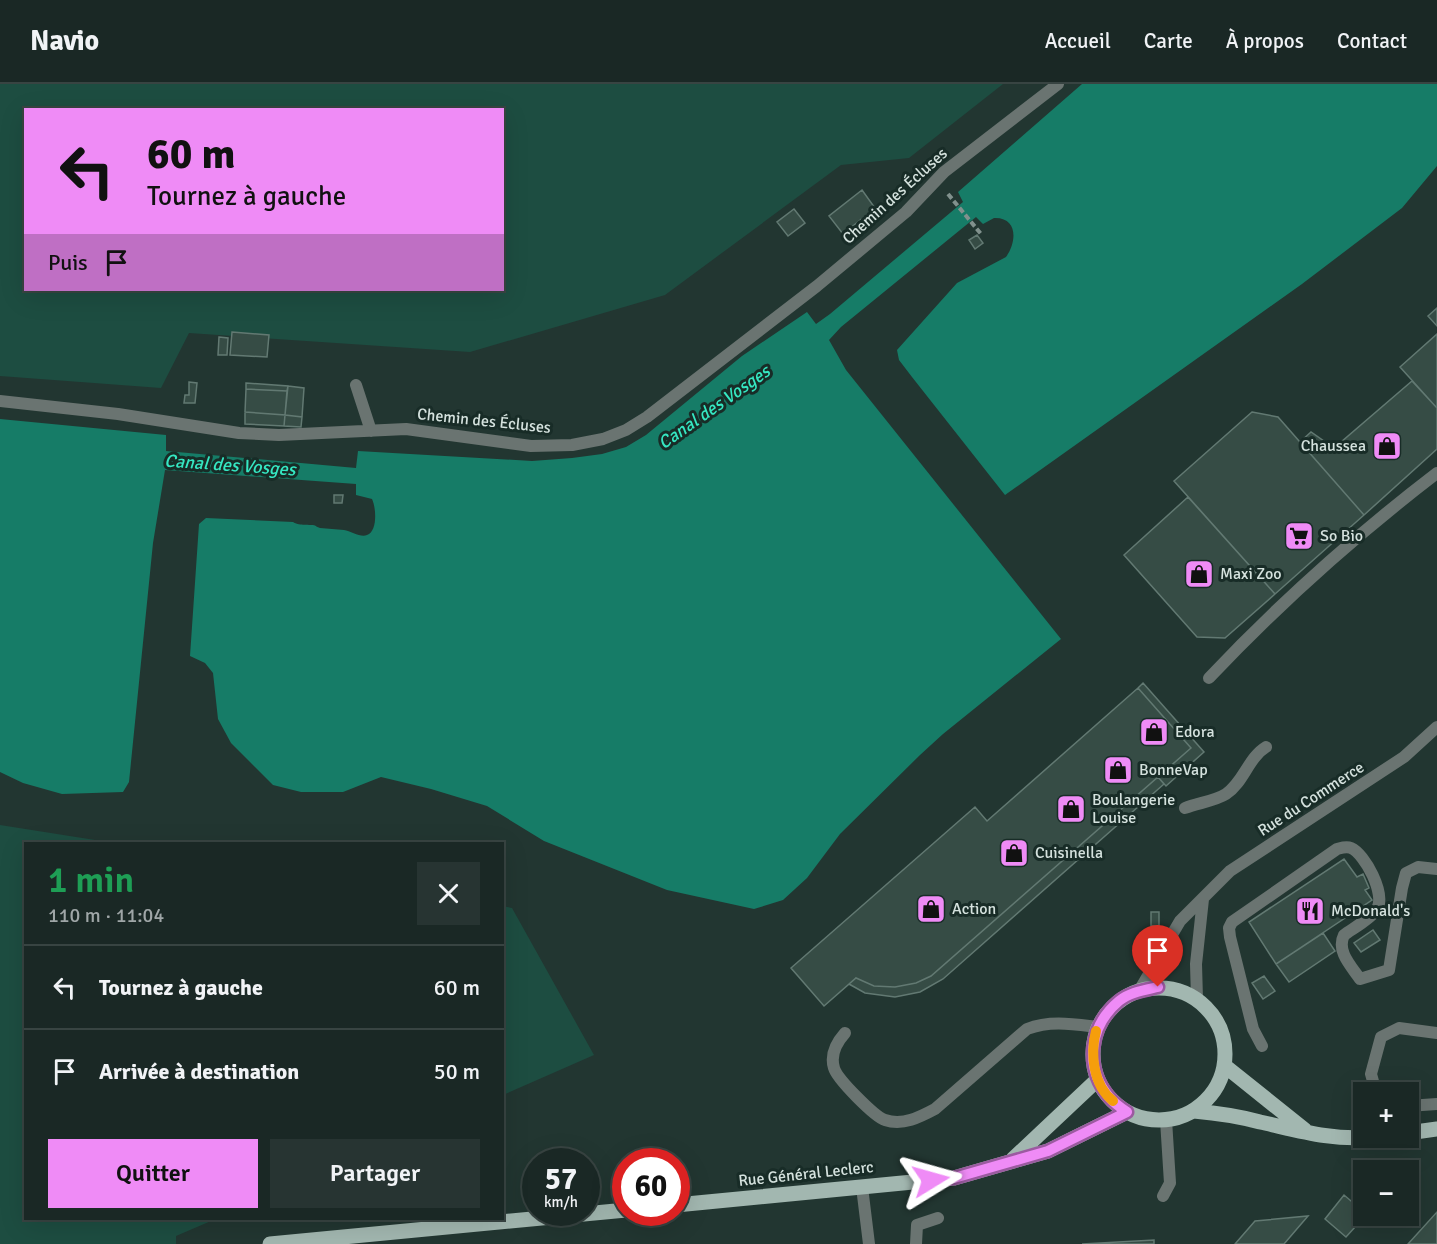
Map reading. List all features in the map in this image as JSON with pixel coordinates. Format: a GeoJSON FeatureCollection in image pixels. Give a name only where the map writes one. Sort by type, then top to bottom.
{"type":"FeatureCollection","features":[{"type":"Feature","properties":{"kind":"main road"},"geometry":{"type":"LineString","coordinates":[[1158,987],[1178,990],[1197,999],[1211,1012],[1221,1028],[1226,1047],[1225,1066],[1219,1083],[1209,1099],[1194,1111],[1181,1117],[1166,1120],[1146,1119],[1127,1112],[1109,1098],[1098,1080],[1092,1058],[1097,1027],[1119,1001],[1139,991],[1158,987]]}},
{"type":"Feature","properties":{"kind":"main road"},"geometry":{"type":"LineString","coordinates":[[1225,1066],[1310,1134]]}},
{"type":"Feature","properties":{"kind":"main road","name":"Rue Général Leclerc"},"geometry":{"type":"LineString","coordinates":[[1009,1163],[1098,1080]]}},
{"type":"Feature","properties":{"kind":"main road"},"geometry":{"type":"LineString","coordinates":[[1194,1111],[1222,1114],[1310,1134],[1353,1139]]}},
{"type":"Feature","properties":{"kind":"main road","name":"Rue Général Leclerc"},"geometry":{"type":"LineString","coordinates":[[690,1204],[954,1178],[1048,1151],[1127,1112]]}},
{"type":"Feature","properties":{"kind":"main road"},"geometry":{"type":"LineString","coordinates":[[1419,1131],[1437,1129]]}},
{"type":"Feature","properties":{"kind":"main road"},"geometry":{"type":"LineString","coordinates":[[270,1244],[612,1211]]}},
{"type":"Feature","properties":{"kind":"street","name":"Chemin des Écluses"},"geometry":{"type":"LineString","coordinates":[[0,401],[118,414],[239,433],[279,435],[406,429],[531,446],[572,445],[603,440],[647,417],[817,286],[906,212],[944,172],[1058,84]]}},
{"type":"Feature","properties":{"kind":"street"},"geometry":{"type":"LineString","coordinates":[[356,385],[371,431]]}},
{"type":"Feature","properties":{"kind":"street"},"geometry":{"type":"LineString","coordinates":[[1209,678],[1250,635],[1338,556],[1437,473]]}},
{"type":"Feature","properties":{"kind":"street","name":"Rue du Commerce"},"geometry":{"type":"LineString","coordinates":[[1139,991],[1180,921],[1230,871],[1404,757],[1437,727]]}},
{"type":"Feature","properties":{"kind":"street"},"geometry":{"type":"LineString","coordinates":[[1185,808],[1226,794],[1240,780],[1257,752],[1266,747]]}},
{"type":"Feature","properties":{"kind":"street"},"geometry":{"type":"LineString","coordinates":[[1262,1046],[1253,1029],[1230,937],[1229,928],[1232,922],[1336,849],[1350,848],[1357,853],[1368,869],[1379,888],[1381,899],[1377,910],[1344,935],[1341,940],[1342,952],[1360,979],[1389,970],[1406,873],[1418,867],[1437,870]]}},
{"type":"Feature","properties":{"kind":"street"},"geometry":{"type":"LineString","coordinates":[[1197,999],[1196,964],[1203,899]]}},
{"type":"Feature","properties":{"kind":"street"},"geometry":{"type":"LineString","coordinates":[[845,1033],[838,1041],[833,1057],[834,1069],[860,1102],[884,1120],[900,1122],[918,1119],[935,1109],[1027,1029],[1039,1024],[1054,1023],[1097,1027]]}},
{"type":"Feature","properties":{"kind":"street"},"geometry":{"type":"LineString","coordinates":[[1373,1082],[1371,1074],[1381,1037],[1400,1028],[1437,1033]]}},
{"type":"Feature","properties":{"kind":"street"},"geometry":{"type":"LineString","coordinates":[[1419,1105],[1437,1104]]}},
{"type":"Feature","properties":{"kind":"street"},"geometry":{"type":"LineString","coordinates":[[1162,1196],[1170,1183],[1166,1120]]}},
{"type":"Feature","properties":{"kind":"street"},"geometry":{"type":"LineString","coordinates":[[862,1187],[869,1244]]}},
{"type":"Feature","properties":{"kind":"street"},"geometry":{"type":"LineString","coordinates":[[916,1244],[917,1225],[938,1218]]}},
{"type":"Feature","properties":{"kind":"path"},"geometry":{"type":"LineString","coordinates":[[955,203],[981,234]]}},
{"type":"Feature","properties":{"kind":"shaded area"},"geometry":{"type":"Polygon","coordinates":[[[0,84],[1003,84],[909,158],[841,165],[665,295],[470,352],[189,333],[161,388],[0,376],[0,84]]]}},
{"type":"Feature","properties":{"kind":"shaded area"},"geometry":{"type":"Polygon","coordinates":[[[0,825],[108,842],[24,842],[24,1220],[213,1220],[176,1236],[176,1244],[0,1244],[0,825]]]}},
{"type":"Feature","properties":{"kind":"shaded area"},"geometry":{"type":"Polygon","coordinates":[[[504,906],[512,908],[594,1055],[504,1095],[504,906]]]}},
{"type":"Feature","properties":{"kind":"water","name":"Canal des Vosges"},"geometry":{"type":"Polygon","coordinates":[[[1082,84],[1437,84],[1437,166],[1402,208],[1302,284],[1005,495],[899,360],[897,350],[957,283],[1006,257],[1013,238],[1008,222],[994,218],[983,224],[976,217],[841,327],[829,340],[846,370],[1061,639],[920,755],[840,834],[807,878],[783,900],[754,909],[667,890],[544,841],[487,806],[381,777],[343,792],[301,792],[273,785],[231,743],[218,719],[213,673],[205,663],[190,656],[199,524],[206,518],[293,522],[344,530],[365,536],[373,529],[374,507],[372,499],[356,495],[356,484],[165,470],[153,543],[129,782],[123,792],[62,794],[23,783],[0,772],[0,419],[166,435],[166,451],[356,468],[358,451],[532,461],[602,454],[626,447],[646,435],[742,356],[807,312],[816,324],[830,314],[963,202],[958,192],[1082,84]]]}},
{"type":"Feature","properties":{"kind":"building"},"geometry":{"type":"Polygon","coordinates":[[[862,190],[875,208],[843,234],[829,216],[862,190]]]}},
{"type":"Feature","properties":{"kind":"building"},"geometry":{"type":"Polygon","coordinates":[[[794,209],[805,223],[788,236],[777,222],[794,209]]]}},
{"type":"Feature","properties":{"kind":"building"},"geometry":{"type":"Polygon","coordinates":[[[977,235],[983,243],[975,249],[969,240],[977,235]]]}},
{"type":"Feature","properties":{"kind":"building"},"geometry":{"type":"Polygon","coordinates":[[[1437,308],[1437,326],[1428,316],[1437,308]]]}},
{"type":"Feature","properties":{"kind":"building"},"geometry":{"type":"Polygon","coordinates":[[[232,332],[269,335],[267,357],[230,355],[232,332]]]}},
{"type":"Feature","properties":{"kind":"building"},"geometry":{"type":"Polygon","coordinates":[[[1437,334],[1437,408],[1400,367],[1437,334]]]}},
{"type":"Feature","properties":{"kind":"building"},"geometry":{"type":"Polygon","coordinates":[[[219,337],[228,338],[227,355],[218,355],[219,337]]]}},
{"type":"Feature","properties":{"kind":"building","name":"Chaussea"},"geometry":{"type":"Polygon","coordinates":[[[1412,381],[1437,408],[1437,449],[1364,515],[1300,442],[1311,432],[1334,448],[1412,381]]]}},
{"type":"Feature","properties":{"kind":"building"},"geometry":{"type":"Polygon","coordinates":[[[189,382],[197,383],[195,403],[184,403],[185,395],[189,395],[189,382]]]}},
{"type":"Feature","properties":{"kind":"building"},"geometry":{"type":"Polygon","coordinates":[[[246,383],[288,386],[287,391],[246,389],[246,383]]]}},
{"type":"Feature","properties":{"kind":"building"},"geometry":{"type":"Polygon","coordinates":[[[288,386],[304,388],[302,417],[285,415],[288,386]]]}},
{"type":"Feature","properties":{"kind":"building"},"geometry":{"type":"Polygon","coordinates":[[[246,389],[287,391],[285,415],[245,412],[246,389]]]}},
{"type":"Feature","properties":{"kind":"building"},"geometry":{"type":"Polygon","coordinates":[[[245,412],[285,415],[284,426],[245,424],[245,412]]]}},
{"type":"Feature","properties":{"kind":"building"},"geometry":{"type":"Polygon","coordinates":[[[1252,412],[1278,417],[1364,515],[1275,594],[1174,481],[1252,412]]]}},
{"type":"Feature","properties":{"kind":"building"},"geometry":{"type":"Polygon","coordinates":[[[285,415],[302,417],[301,427],[284,426],[285,415]]]}},
{"type":"Feature","properties":{"kind":"building"},"geometry":{"type":"Polygon","coordinates":[[[334,495],[343,495],[342,503],[334,503],[334,495]]]}},
{"type":"Feature","properties":{"kind":"building","name":"Maxi Zoo"},"geometry":{"type":"Polygon","coordinates":[[[1188,497],[1275,594],[1225,638],[1197,637],[1124,555],[1188,497]]]}},
{"type":"Feature","properties":{"kind":"building"},"geometry":{"type":"Polygon","coordinates":[[[1143,683],[1204,752],[1166,786],[1158,777],[1191,748],[1138,688],[1143,683]]]}},
{"type":"Feature","properties":{"kind":"building"},"geometry":{"type":"Polygon","coordinates":[[[1138,688],[1191,748],[931,976],[916,983],[895,987],[874,986],[856,978],[824,1006],[791,968],[975,807],[987,821],[1138,688]]]}},
{"type":"Feature","properties":{"kind":"building"},"geometry":{"type":"Polygon","coordinates":[[[1158,777],[1164,784],[943,979],[920,992],[895,997],[865,993],[849,984],[856,978],[874,986],[895,987],[916,983],[931,976],[1158,777]]]}},
{"type":"Feature","properties":{"kind":"building","name":"McDonald's"},"geometry":{"type":"Polygon","coordinates":[[[1344,859],[1357,877],[1363,874],[1369,888],[1365,890],[1372,900],[1276,964],[1249,922],[1344,859]]]}},
{"type":"Feature","properties":{"kind":"building"},"geometry":{"type":"Polygon","coordinates":[[[1151,912],[1159,912],[1159,926],[1151,926],[1151,912]]]}},
{"type":"Feature","properties":{"kind":"building"},"geometry":{"type":"Polygon","coordinates":[[[1373,930],[1380,940],[1361,952],[1354,943],[1373,930]]]}},
{"type":"Feature","properties":{"kind":"building"},"geometry":{"type":"Polygon","coordinates":[[[1323,933],[1335,951],[1289,982],[1276,964],[1323,933]]]}},
{"type":"Feature","properties":{"kind":"building"},"geometry":{"type":"Polygon","coordinates":[[[1264,976],[1275,991],[1263,999],[1252,983],[1264,976]]]}},
{"type":"Feature","properties":{"kind":"building"},"geometry":{"type":"Polygon","coordinates":[[[1344,1195],[1353,1203],[1353,1226],[1356,1226],[1346,1237],[1325,1219],[1344,1195]]]}},
{"type":"Feature","properties":{"kind":"building"},"geometry":{"type":"Polygon","coordinates":[[[1437,1212],[1437,1244],[1408,1244],[1437,1212]]]}},
{"type":"Feature","properties":{"kind":"building"},"geometry":{"type":"Polygon","coordinates":[[[1308,1216],[1284,1244],[1235,1244],[1255,1221],[1308,1216]]]}},
{"type":"Feature","properties":{"kind":"building"},"geometry":{"type":"Polygon","coordinates":[[[1154,1240],[1154,1244],[1082,1244],[1154,1240]]]}},
{"type":"Feature","properties":{"kind":"slow traffic"},"geometry":{"type":"LineString","coordinates":[[1096,1031],[1092,1058],[1098,1080],[1113,1101]]}},
{"type":"Feature","properties":{"kind":"place","name":"Chaussea"},"geometry":{"type":"Point","coordinates":[1387,446]}},
{"type":"Feature","properties":{"kind":"place","name":"So Bio"},"geometry":{"type":"Point","coordinates":[1299,536]}},
{"type":"Feature","properties":{"kind":"place","name":"Maxi Zoo"},"geometry":{"type":"Point","coordinates":[1199,574]}},
{"type":"Feature","properties":{"kind":"place","name":"Edora"},"geometry":{"type":"Point","coordinates":[1154,732]}},
{"type":"Feature","properties":{"kind":"place","name":"BonneVap"},"geometry":{"type":"Point","coordinates":[1118,770]}},
{"type":"Feature","properties":{"kind":"place","name":"Boulangerie Louise"},"geometry":{"type":"Point","coordinates":[1071,809]}},
{"type":"Feature","properties":{"kind":"place","name":"Cuisinella"},"geometry":{"type":"Point","coordinates":[1014,853]}},
{"type":"Feature","properties":{"kind":"place","name":"Action"},"geometry":{"type":"Point","coordinates":[931,909]}},
{"type":"Feature","properties":{"kind":"place","name":"McDonald's"},"geometry":{"type":"Point","coordinates":[1310,911]}},
{"type":"Feature","properties":{"kind":"route"},"geometry":{"type":"LineString","coordinates":[[931,1180],[954,1178],[1048,1151],[1127,1112],[1109,1098],[1098,1080],[1092,1058],[1097,1027],[1119,1001],[1139,991],[1158,987]]}}]}
